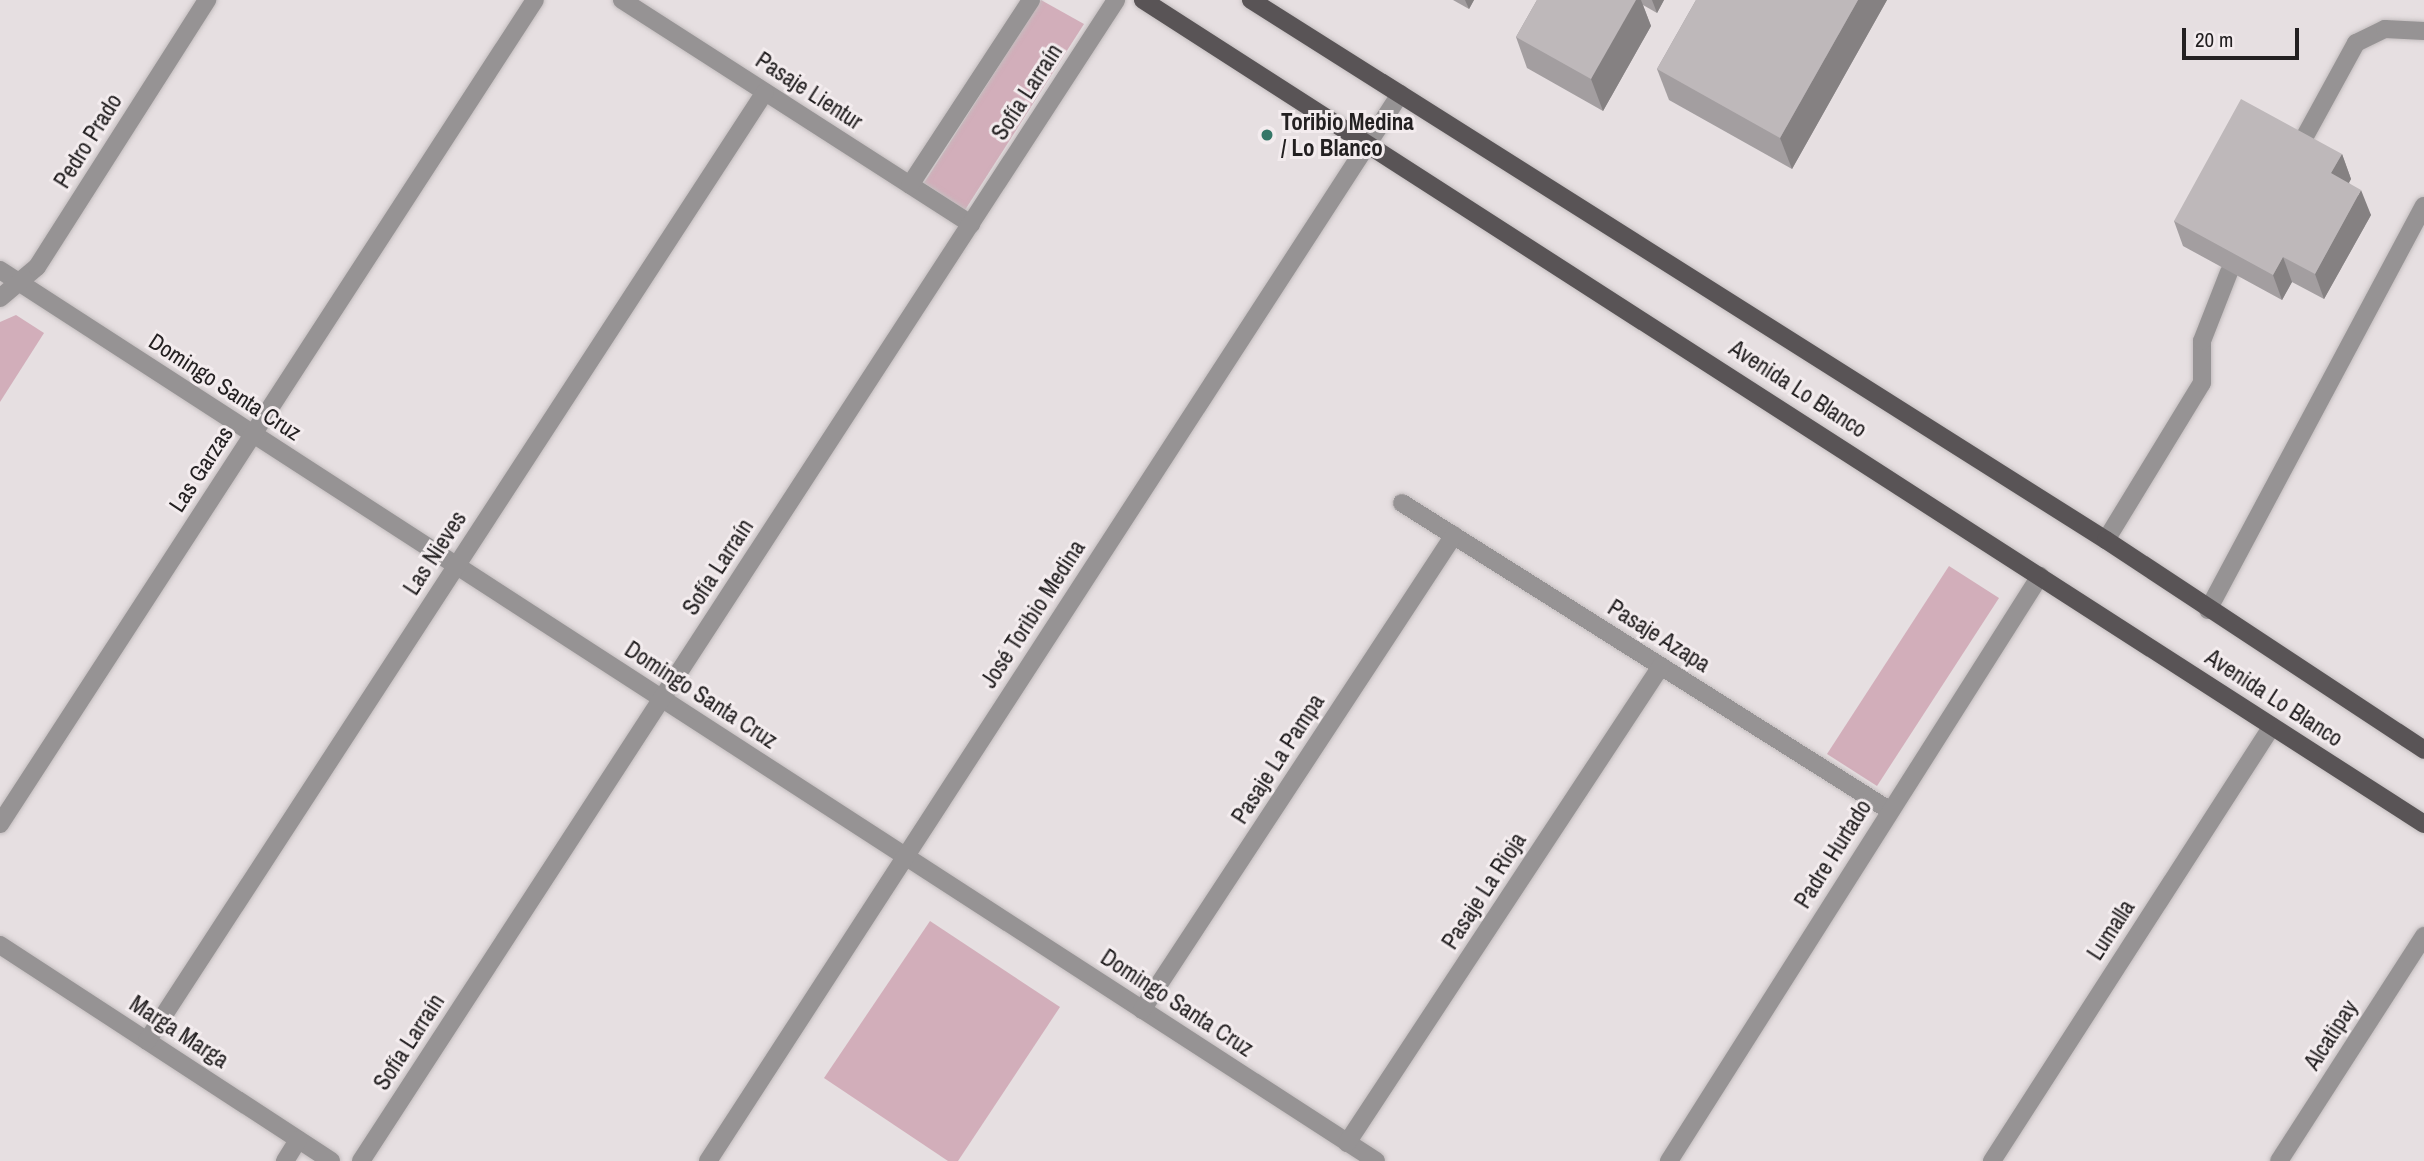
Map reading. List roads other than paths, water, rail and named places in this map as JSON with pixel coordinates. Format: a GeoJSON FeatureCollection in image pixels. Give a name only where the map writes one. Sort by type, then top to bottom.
{"type":"FeatureCollection","features":[{"type":"Feature","properties":{"kind":"main road","name":"Avenida Lo Blanco"},"geometry":{"type":"LineString","coordinates":[[1143,0],[2424,824]]}},
{"type":"Feature","properties":{"kind":"main road","name":"Avenida Lo Blanco"},"geometry":{"type":"LineString","coordinates":[[1251,0],[2106,540],[2207,610],[2424,750]]}},
{"type":"Feature","properties":{"kind":"street","name":"Pedro Prado"},"geometry":{"type":"LineString","coordinates":[[0,298],[22,284],[207,0]]}},
{"type":"Feature","properties":{"kind":"street","name":"Las Garzas"},"geometry":{"type":"LineString","coordinates":[[0,824],[535,0]]}},
{"type":"Feature","properties":{"kind":"street","name":"Pasaje Lientur"},"geometry":{"type":"LineString","coordinates":[[622,0],[971,224]]}},
{"type":"Feature","properties":{"kind":"street","name":"Sofía Larraín"},"geometry":{"type":"LineString","coordinates":[[910,185],[1031,0]]}},
{"type":"Feature","properties":{"kind":"street","name":"Sofía Larraín"},"geometry":{"type":"LineString","coordinates":[[361,1161],[1116,0]]}},
{"type":"Feature","properties":{"kind":"street"},"geometry":{"type":"LineString","coordinates":[[2298,149],[2356,43],[2385,29],[2424,31]]}},
{"type":"Feature","properties":{"kind":"street","name":"Las Nieves"},"geometry":{"type":"LineString","coordinates":[[147,1041],[765,92]]}},
{"type":"Feature","properties":{"kind":"street","name":"José Toribio Medina"},"geometry":{"type":"LineString","coordinates":[[708,1161],[1400,94]]}},
{"type":"Feature","properties":{"kind":"street"},"geometry":{"type":"LineString","coordinates":[[2207,610],[2424,206]]}},
{"type":"Feature","properties":{"kind":"street","name":"Domingo Santa Cruz"},"geometry":{"type":"LineString","coordinates":[[0,270],[1376,1161]]}},
{"type":"Feature","properties":{"kind":"street"},"geometry":{"type":"LineString","coordinates":[[2106,540],[2202,383],[2202,341],[2229,272]]}},
{"type":"Feature","properties":{"kind":"street","name":"Pasaje Azapa"},"geometry":{"type":"LineString","coordinates":[[1402,503],[1889,810]]}},
{"type":"Feature","properties":{"kind":"street","name":"Pasaje La Pampa"},"geometry":{"type":"LineString","coordinates":[[1142,1010],[1454,535]]}},
{"type":"Feature","properties":{"kind":"street","name":"Padre Hurtado"},"geometry":{"type":"LineString","coordinates":[[1669,1161],[1889,810],[2040,576]]}},
{"type":"Feature","properties":{"kind":"street","name":"Pasaje La Rioja"},"geometry":{"type":"LineString","coordinates":[[1347,1143],[1661,666]]}},
{"type":"Feature","properties":{"kind":"street","name":"Lumalla"},"geometry":{"type":"LineString","coordinates":[[1992,1161],[2272,726]]}},
{"type":"Feature","properties":{"kind":"street","name":"Alcatipay"},"geometry":{"type":"LineString","coordinates":[[2279,1161],[2424,936]]}},
{"type":"Feature","properties":{"kind":"street","name":"Marga Marga"},"geometry":{"type":"LineString","coordinates":[[0,945],[331,1161]]}},
{"type":"Feature","properties":{"kind":"street"},"geometry":{"type":"LineString","coordinates":[[285,1161],[298,1140]]}},
{"type":"Feature","properties":{"kind":"place","name":"Toribio Medina / Lo Blanco"},"geometry":{"type":"Point","coordinates":[1267,135]}}]}
